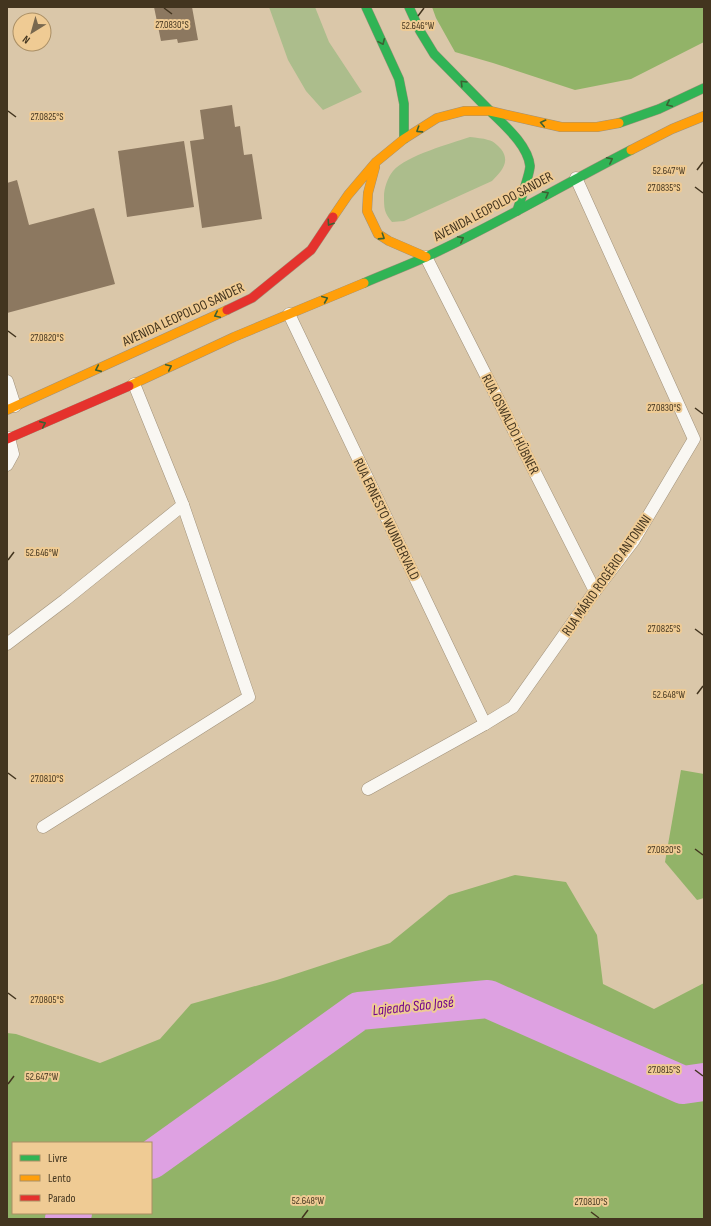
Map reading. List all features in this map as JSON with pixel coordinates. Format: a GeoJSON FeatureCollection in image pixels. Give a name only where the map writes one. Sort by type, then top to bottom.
{"type":"FeatureCollection","features":[{"type":"Feature","properties":{"kind":"main road"},"geometry":{"type":"LineString","coordinates":[[366,7],[399,79],[404,104],[404,139]]}},
{"type":"Feature","properties":{"kind":"main road"},"geometry":{"type":"LineString","coordinates":[[409,7],[420,31],[434,54],[516,138],[527,153],[530,167],[517,211]]}},
{"type":"Feature","properties":{"kind":"main road","name":"AVENIDA LEOPOLDO SANDER"},"geometry":{"type":"LineString","coordinates":[[11,408],[196,325],[252,298],[311,250],[348,195],[376,162],[404,139],[438,118],[464,111],[490,111],[561,127],[597,127],[618,123],[659,109],[704,88]]}},
{"type":"Feature","properties":{"kind":"main road","name":"AVENIDA LEOPOLDO SANDER"},"geometry":{"type":"LineString","coordinates":[[8,439],[134,384],[234,337],[426,257],[672,129],[704,116]]}},
{"type":"Feature","properties":{"kind":"main road"},"geometry":{"type":"LineString","coordinates":[[376,162],[368,193],[367,211],[372,224],[378,234],[389,241],[426,257]]}},
{"type":"Feature","properties":{"kind":"lane","name":"RUA MÁRIO ROGÉRIO ANTONINI"},"geometry":{"type":"LineString","coordinates":[[368,789],[513,707],[595,591],[634,540],[694,439],[576,178]]}},
{"type":"Feature","properties":{"kind":"lane","name":"RUA OSWALDO HÜBNER"},"geometry":{"type":"LineString","coordinates":[[426,257],[595,591]]}},
{"type":"Feature","properties":{"kind":"lane","name":"RUA ERNESTO WUNDERVALD"},"geometry":{"type":"LineString","coordinates":[[290,314],[485,724]]}},
{"type":"Feature","properties":{"kind":"lane"},"geometry":{"type":"LineString","coordinates":[[7,381],[11,408]]}},
{"type":"Feature","properties":{"kind":"lane"},"geometry":{"type":"LineString","coordinates":[[43,827],[249,697],[183,505],[134,384]]}},
{"type":"Feature","properties":{"kind":"lane"},"geometry":{"type":"LineString","coordinates":[[7,465],[13,454],[8,439]]}},
{"type":"Feature","properties":{"kind":"lane"},"geometry":{"type":"LineString","coordinates":[[7,644],[65,600],[183,505]]}},
{"type":"Feature","properties":{"kind":"green space"},"geometry":{"type":"Polygon","coordinates":[[[269,7],[315,7],[329,42],[362,92],[323,110],[306,91],[288,60],[269,7]]]}},
{"type":"Feature","properties":{"kind":"green space"},"geometry":{"type":"Polygon","coordinates":[[[432,7],[704,7],[704,42],[631,79],[575,90],[455,52],[436,18],[432,7]]]}},
{"type":"Feature","properties":{"kind":"green space"},"geometry":{"type":"Polygon","coordinates":[[[470,137],[482,138],[490,141],[495,143],[501,149],[504,154],[505,162],[504,166],[495,178],[492,181],[404,221],[392,222],[387,216],[385,210],[384,196],[389,176],[393,171],[400,165],[418,155],[470,137]]]}},
{"type":"Feature","properties":{"kind":"green space"},"geometry":{"type":"Polygon","coordinates":[[[681,770],[704,774],[704,898],[697,900],[665,862],[681,770]]]}},
{"type":"Feature","properties":{"kind":"green space"},"geometry":{"type":"Polygon","coordinates":[[[515,875],[566,882],[597,935],[603,984],[654,1009],[704,983],[704,1219],[7,1219],[7,1033],[16,1034],[100,1063],[160,1039],[191,1004],[277,980],[390,943],[449,895],[515,875]]]}},
{"type":"Feature","properties":{"kind":"building"},"geometry":{"type":"Polygon","coordinates":[[[154,7],[192,7],[198,40],[178,43],[177,39],[161,41],[154,7]]]}},
{"type":"Feature","properties":{"kind":"building"},"geometry":{"type":"Polygon","coordinates":[[[232,105],[235,127],[240,126],[244,155],[252,154],[262,219],[202,228],[190,141],[204,139],[200,110],[232,105]]]}},
{"type":"Feature","properties":{"kind":"building"},"geometry":{"type":"Polygon","coordinates":[[[184,141],[194,207],[127,217],[118,151],[184,141]]]}},
{"type":"Feature","properties":{"kind":"building"},"geometry":{"type":"Polygon","coordinates":[[[17,180],[29,225],[94,208],[115,284],[7,313],[7,183],[17,180]]]}},
{"type":"Feature","properties":{"kind":"waterway","name":"Lajeado São José"},"geometry":{"type":"LineString","coordinates":[[152,1159],[359,1011],[488,999],[683,1085],[704,1082]]}},
{"type":"Feature","properties":{"kind":"waterway","name":"Lajeado São José"},"geometry":{"type":"LineString","coordinates":[[64,1219],[72,1214]]}},
{"type":"Feature","properties":{"kind":"traffic: fast"},"geometry":{"type":"LineString","coordinates":[[366,7],[399,79],[404,104],[404,139]]}},
{"type":"Feature","properties":{"kind":"traffic: fast"},"geometry":{"type":"LineString","coordinates":[[409,7],[420,31],[434,54],[490,111]]}},
{"type":"Feature","properties":{"kind":"traffic: fast"},"geometry":{"type":"LineString","coordinates":[[619,123],[659,109],[704,88]]}},
{"type":"Feature","properties":{"kind":"traffic: fast"},"geometry":{"type":"LineString","coordinates":[[490,111],[520,143],[528,158],[530,170],[517,211]]}},
{"type":"Feature","properties":{"kind":"traffic: fast"},"geometry":{"type":"LineString","coordinates":[[364,283],[452,245],[631,150]]}},
{"type":"Feature","properties":{"kind":"traffic: slow"},"geometry":{"type":"LineString","coordinates":[[333,217],[348,195],[376,162],[404,139],[437,118],[464,111],[490,111],[561,127],[597,127],[619,123]]}},
{"type":"Feature","properties":{"kind":"traffic: slow"},"geometry":{"type":"LineString","coordinates":[[631,150],[672,129],[704,116]]}},
{"type":"Feature","properties":{"kind":"traffic: slow"},"geometry":{"type":"LineString","coordinates":[[375,167],[368,193],[367,211],[378,234],[389,241],[426,257]]}},
{"type":"Feature","properties":{"kind":"traffic: slow"},"geometry":{"type":"LineString","coordinates":[[129,386],[234,337],[364,283]]}},
{"type":"Feature","properties":{"kind":"traffic: slow"},"geometry":{"type":"LineString","coordinates":[[7,410],[227,310]]}},
{"type":"Feature","properties":{"kind":"traffic: jam"},"geometry":{"type":"LineString","coordinates":[[227,310],[252,298],[311,250],[333,217]]}},
{"type":"Feature","properties":{"kind":"traffic: jam"},"geometry":{"type":"LineString","coordinates":[[7,439],[129,386]]}}]}
